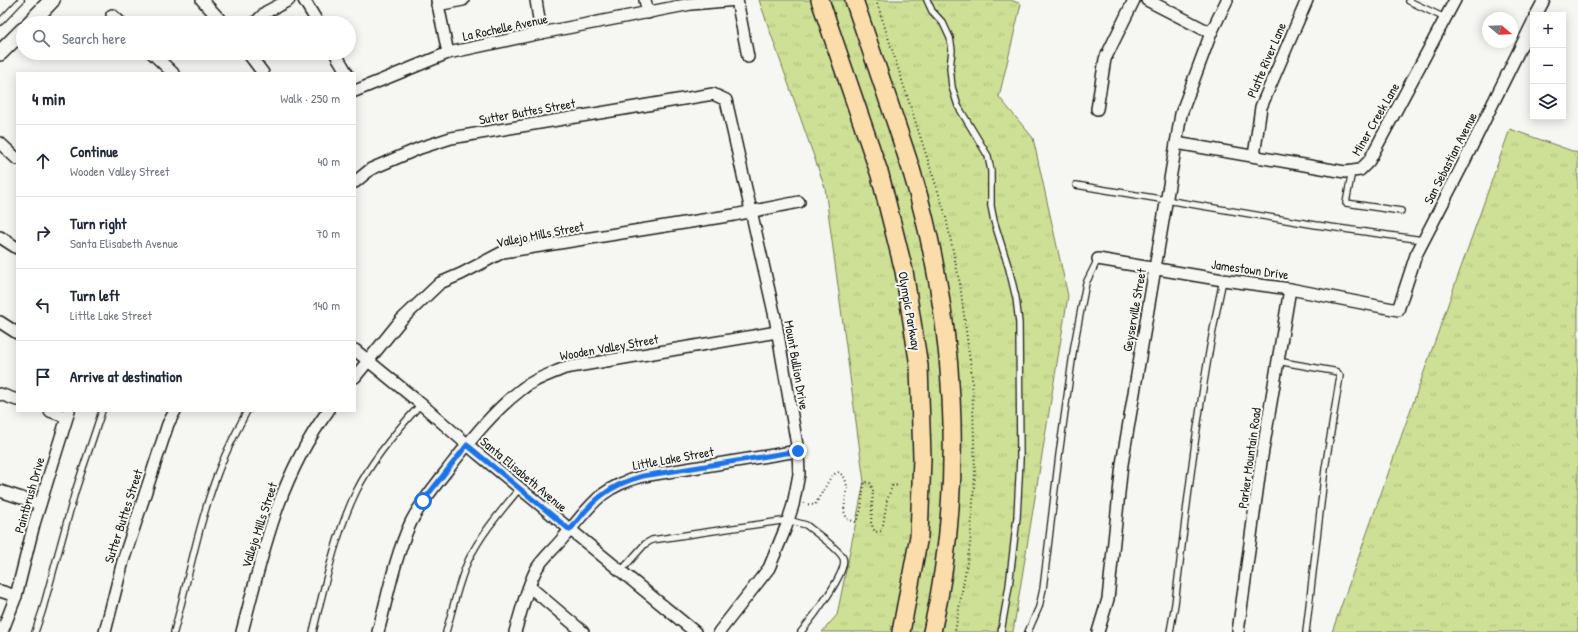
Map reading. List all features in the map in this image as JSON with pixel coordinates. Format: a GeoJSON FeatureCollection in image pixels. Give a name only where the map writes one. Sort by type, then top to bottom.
{"type":"FeatureCollection","features":[{"type":"Feature","properties":{"kind":"main road","name":"Olympic Parkway"},"geometry":{"type":"LineString","coordinates":[[820,0],[880,175],[904,271],[919,366],[922,458],[920,536],[901,632]]}},
{"type":"Feature","properties":{"kind":"main road"},"geometry":{"type":"LineString","coordinates":[[854,0],[911,170],[935,265],[944,315],[948,360],[952,459],[947,536],[932,632]]}},
{"type":"Feature","properties":{"kind":"street"},"geometry":{"type":"LineString","coordinates":[[37,16],[52,0]]}},
{"type":"Feature","properties":{"kind":"street"},"geometry":{"type":"LineString","coordinates":[[202,0],[217,16]]}},
{"type":"Feature","properties":{"kind":"street"},"geometry":{"type":"LineString","coordinates":[[262,16],[266,12],[288,0]]}},
{"type":"Feature","properties":{"kind":"street"},"geometry":{"type":"LineString","coordinates":[[304,0],[314,16]]}},
{"type":"Feature","properties":{"kind":"street"},"geometry":{"type":"LineString","coordinates":[[448,54],[437,2],[463,0]]}},
{"type":"Feature","properties":{"kind":"street"},"geometry":{"type":"LineString","coordinates":[[536,0],[542,33]]}},
{"type":"Feature","properties":{"kind":"street"},"geometry":{"type":"LineString","coordinates":[[645,0],[648,13]]}},
{"type":"Feature","properties":{"kind":"street","name":"La Rochelle Avenue"},"geometry":{"type":"LineString","coordinates":[[356,89],[448,54],[542,33],[648,13],[690,2],[737,0],[748,57]]}},
{"type":"Feature","properties":{"kind":"street"},"geometry":{"type":"LineString","coordinates":[[1096,109],[1105,59],[1134,0]]}},
{"type":"Feature","properties":{"kind":"street"},"geometry":{"type":"LineString","coordinates":[[1147,0],[1211,33]]}},
{"type":"Feature","properties":{"kind":"street","name":"Geyserville Street"},"geometry":{"type":"LineString","coordinates":[[1098,632],[1108,599],[1122,464],[1181,114],[1211,33],[1228,0]]}},
{"type":"Feature","properties":{"kind":"street","name":"Platte River Lane"},"geometry":{"type":"LineString","coordinates":[[1254,156],[1261,107],[1307,0]]}},
{"type":"Feature","properties":{"kind":"street","name":"Miner Creek Lane"},"geometry":{"type":"LineString","coordinates":[[1176,142],[1345,172],[1360,170],[1369,161],[1455,0]]}},
{"type":"Feature","properties":{"kind":"street"},"geometry":{"type":"LineString","coordinates":[[1538,12],[1544,0]]}},
{"type":"Feature","properties":{"kind":"street","name":"San Sebastian Avenue"},"geometry":{"type":"LineString","coordinates":[[1398,310],[1416,255],[1423,240],[1462,166],[1530,28]]}},
{"type":"Feature","properties":{"kind":"street"},"geometry":{"type":"LineString","coordinates":[[0,53],[16,37]]}},
{"type":"Feature","properties":{"kind":"street"},"geometry":{"type":"LineString","coordinates":[[159,60],[172,72]]}},
{"type":"Feature","properties":{"kind":"street"},"geometry":{"type":"LineString","coordinates":[[253,60],[262,72]]}},
{"type":"Feature","properties":{"kind":"street"},"geometry":{"type":"LineString","coordinates":[[339,60],[346,72]]}},
{"type":"Feature","properties":{"kind":"street","name":"Sutter Buttes Street"},"geometry":{"type":"LineString","coordinates":[[356,181],[371,169],[420,148],[451,138],[713,94]]}},
{"type":"Feature","properties":{"kind":"street","name":"Mount Bullion Drive"},"geometry":{"type":"LineString","coordinates":[[713,94],[726,100],[752,211],[777,332],[798,451],[799,474],[793,505],[786,527],[769,568],[719,632]]}},
{"type":"Feature","properties":{"kind":"street"},"geometry":{"type":"LineString","coordinates":[[0,143],[16,158]]}},
{"type":"Feature","properties":{"kind":"street","name":"Vallejo Mills Street"},"geometry":{"type":"LineString","coordinates":[[356,376],[369,362],[401,320],[440,283],[503,252],[734,215],[799,202]]}},
{"type":"Feature","properties":{"kind":"street"},"geometry":{"type":"LineString","coordinates":[[0,237],[16,247]]}},
{"type":"Feature","properties":{"kind":"street","name":"Jamestown Drive"},"geometry":{"type":"LineString","coordinates":[[1098,259],[1224,280],[1290,289],[1398,310]]}},
{"type":"Feature","properties":{"kind":"street","name":"Parker Mountain Road"},"geometry":{"type":"LineString","coordinates":[[1238,632],[1262,462],[1290,289]]}},
{"type":"Feature","properties":{"kind":"street"},"geometry":{"type":"LineString","coordinates":[[0,322],[16,332]]}},
{"type":"Feature","properties":{"kind":"street","name":"Wooden Valley Street"},"geometry":{"type":"LineString","coordinates":[[378,632],[398,555],[411,522],[423,501],[467,445],[502,406],[523,388],[544,376],[565,368],[777,332]]}},
{"type":"Feature","properties":{"kind":"street","name":"Santa Elisabeth Avenue"},"geometry":{"type":"LineString","coordinates":[[356,351],[421,404],[467,445],[696,632]]}},
{"type":"Feature","properties":{"kind":"street"},"geometry":{"type":"LineString","coordinates":[[0,394],[16,400]]}},
{"type":"Feature","properties":{"kind":"street"},"geometry":{"type":"LineString","coordinates":[[56,412],[68,414]]}},
{"type":"Feature","properties":{"kind":"street","name":"Sutter Buttes Street"},"geometry":{"type":"LineString","coordinates":[[105,632],[123,561],[168,424],[174,412]]}},
{"type":"Feature","properties":{"kind":"street","name":"Vallejo Mills Street"},"geometry":{"type":"LineString","coordinates":[[242,632],[264,546],[279,501],[299,457],[327,412]]}},
{"type":"Feature","properties":{"kind":"street","name":"Paintbrush Drive"},"geometry":{"type":"LineString","coordinates":[[2,632],[16,596],[40,504],[68,414]]}},
{"type":"Feature","properties":{"kind":"street","name":"Little Lake Street"},"geometry":{"type":"LineString","coordinates":[[515,632],[523,605],[538,568],[583,513],[600,495],[611,488],[632,479],[648,475],[798,451]]}},
{"type":"Feature","properties":{"kind":"street"},"geometry":{"type":"LineString","coordinates":[[0,491],[40,504]]}},
{"type":"Feature","properties":{"kind":"street"},"geometry":{"type":"LineString","coordinates":[[530,586],[583,632]]}},
{"type":"Feature","properties":{"kind":"street"},"geometry":{"type":"LineString","coordinates":[[0,591],[16,596]]}},
{"type":"Feature","properties":{"kind":"lane"},"geometry":{"type":"LineString","coordinates":[[0,22],[21,0]]}},
{"type":"Feature","properties":{"kind":"lane"},"geometry":{"type":"LineString","coordinates":[[927,0],[932,11],[943,23],[950,38],[952,50],[950,68],[958,106],[988,156],[991,172],[991,206],[994,221],[1009,269],[1019,323],[1020,459],[1017,517],[1009,586],[1000,632]]}},
{"type":"Feature","properties":{"kind":"lane"},"geometry":{"type":"LineString","coordinates":[[1409,1],[1445,18]]}},
{"type":"Feature","properties":{"kind":"lane"},"geometry":{"type":"LineString","coordinates":[[1352,171],[1346,203],[1401,211]]}},
{"type":"Feature","properties":{"kind":"lane"},"geometry":{"type":"LineString","coordinates":[[1076,185],[1316,225],[1423,240]]}},
{"type":"Feature","properties":{"kind":"lane"},"geometry":{"type":"LineString","coordinates":[[1028,632],[1039,607],[1043,589],[1059,455],[1077,330],[1086,283],[1098,259]]}},
{"type":"Feature","properties":{"kind":"lane"},"geometry":{"type":"LineString","coordinates":[[1170,632],[1175,604],[1199,412],[1214,324],[1224,280]]}},
{"type":"Feature","properties":{"kind":"lane"},"geometry":{"type":"LineString","coordinates":[[1278,361],[1333,371],[1337,372],[1340,376],[1325,469],[1306,632]]}},
{"type":"Feature","properties":{"kind":"lane"},"geometry":{"type":"LineString","coordinates":[[313,632],[339,538],[348,509],[357,490],[396,432],[421,404]]}},
{"type":"Feature","properties":{"kind":"lane"},"geometry":{"type":"LineString","coordinates":[[35,632],[42,612],[75,492],[102,412]]}},
{"type":"Feature","properties":{"kind":"lane"},"geometry":{"type":"LineString","coordinates":[[174,632],[202,521],[217,475],[229,446],[246,412]]}},
{"type":"Feature","properties":{"kind":"lane"},"geometry":{"type":"LineString","coordinates":[[446,632],[461,579],[469,560],[485,532],[520,488]]}},
{"type":"Feature","properties":{"kind":"lane"},"geometry":{"type":"LineString","coordinates":[[621,571],[645,544],[652,540],[788,520],[806,525],[840,553],[844,562],[843,571],[817,612],[801,632]]}},
{"type":"Feature","properties":{"kind":"path"},"geometry":{"type":"LineString","coordinates":[[793,505],[815,505],[832,474],[838,472],[845,478],[847,486],[844,511],[847,520],[856,522],[861,510],[864,482],[870,482],[873,490],[871,523],[875,532],[882,531],[887,501],[892,486],[900,485]]}},
{"type":"Feature","properties":{"kind":"green space"},"geometry":{"type":"Polygon","coordinates":[[[759,0],[1011,0],[1021,4],[999,97],[1033,138],[1068,296],[1013,632],[822,632],[837,615],[864,482],[825,188],[759,0]]]}},
{"type":"Feature","properties":{"kind":"green space"},"geometry":{"type":"Polygon","coordinates":[[[1510,129],[1578,153],[1578,632],[1332,632],[1510,129]]]}},
{"type":"Feature","properties":{"kind":"route"},"geometry":{"type":"LineString","coordinates":[[423,501],[467,445],[570,530],[600,495],[611,488],[632,479],[798,451]]}}]}
